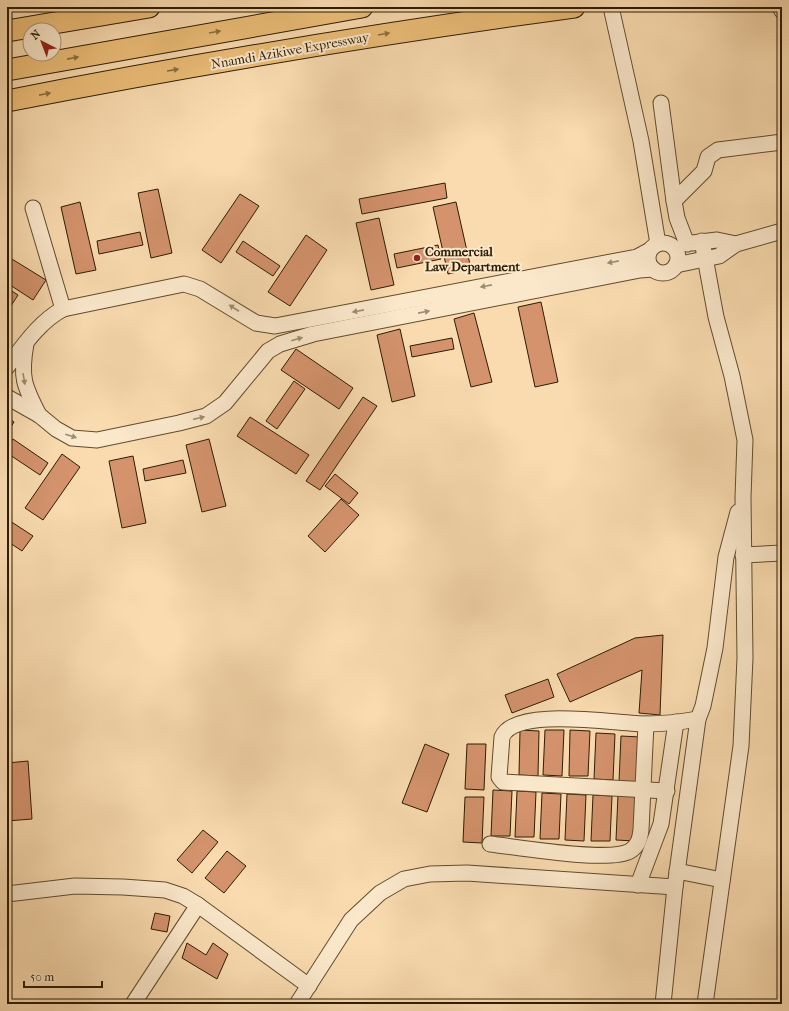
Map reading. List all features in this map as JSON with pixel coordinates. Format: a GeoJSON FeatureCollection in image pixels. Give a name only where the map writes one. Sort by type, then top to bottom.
{"type":"FeatureCollection","features":[{"type":"Feature","properties":{"kind":"highway"},"geometry":{"type":"LineString","coordinates":[[7,31],[78,7]]}},
{"type":"Feature","properties":{"kind":"highway"},"geometry":{"type":"LineString","coordinates":[[7,31],[149,7]]}},
{"type":"Feature","properties":{"kind":"highway"},"geometry":{"type":"LineString","coordinates":[[7,70],[151,43],[362,7]]}},
{"type":"Feature","properties":{"kind":"highway","name":"Nnamdi Azikiwe Expressway"},"geometry":{"type":"LineString","coordinates":[[7,101],[136,76],[426,27],[574,7]]}},
{"type":"Feature","properties":{"kind":"highway"},"geometry":{"type":"LineString","coordinates":[[151,43],[255,56]]}},
{"type":"Feature","properties":{"kind":"street"},"geometry":{"type":"LineString","coordinates":[[7,367],[27,341],[51,317],[64,309],[184,284],[200,289],[219,299],[256,322],[275,326],[657,254],[678,255],[676,265],[673,269],[663,273],[657,254],[641,141],[611,7]]}},
{"type":"Feature","properties":{"kind":"street"},"geometry":{"type":"LineString","coordinates":[[780,7],[782,11]]}},
{"type":"Feature","properties":{"kind":"street"},"geometry":{"type":"LineString","coordinates":[[657,254],[677,218],[661,103]]}},
{"type":"Feature","properties":{"kind":"street"},"geometry":{"type":"LineString","coordinates":[[674,201],[704,171],[707,166],[708,157],[718,150],[782,142]]}},
{"type":"Feature","properties":{"kind":"street"},"geometry":{"type":"LineString","coordinates":[[33,208],[64,309]]}},
{"type":"Feature","properties":{"kind":"street"},"geometry":{"type":"LineString","coordinates":[[676,265],[719,256],[736,244],[782,231]]}},
{"type":"Feature","properties":{"kind":"street"},"geometry":{"type":"LineString","coordinates":[[7,397],[72,438],[97,440],[206,416],[225,403],[268,351],[280,344],[313,334],[657,254],[702,241],[717,240],[736,244]]}},
{"type":"Feature","properties":{"kind":"street"},"geometry":{"type":"LineString","coordinates":[[702,241],[716,317],[732,376],[744,440],[743,555],[746,658],[744,708],[705,1004]]}},
{"type":"Feature","properties":{"kind":"street"},"geometry":{"type":"LineString","coordinates":[[27,341],[22,366],[26,391],[39,416]]}},
{"type":"Feature","properties":{"kind":"street"},"geometry":{"type":"LineString","coordinates":[[663,1004],[675,887],[698,719],[703,706],[715,648],[726,557],[743,497]]}},
{"type":"Feature","properties":{"kind":"street"},"geometry":{"type":"LineString","coordinates":[[743,555],[782,553]]}},
{"type":"Feature","properties":{"kind":"street"},"geometry":{"type":"LineString","coordinates":[[667,791],[505,782],[499,777],[502,737],[504,731],[510,726],[540,718],[646,724],[698,719]]}},
{"type":"Feature","properties":{"kind":"street"},"geometry":{"type":"LineString","coordinates":[[638,885],[661,824],[676,722]]}},
{"type":"Feature","properties":{"kind":"street"},"geometry":{"type":"LineString","coordinates":[[490,844],[596,856],[617,856],[636,846],[640,839],[646,724]]}},
{"type":"Feature","properties":{"kind":"street"},"geometry":{"type":"LineString","coordinates":[[677,871],[722,880]]}},
{"type":"Feature","properties":{"kind":"street"},"geometry":{"type":"LineString","coordinates":[[297,1004],[351,920],[380,893],[404,879],[430,874],[467,873],[675,887]]}},
{"type":"Feature","properties":{"kind":"street"},"geometry":{"type":"LineString","coordinates":[[7,894],[75,886],[165,890],[183,896],[198,905],[309,986]]}},
{"type":"Feature","properties":{"kind":"street"},"geometry":{"type":"LineString","coordinates":[[133,1004],[198,905]]}},
{"type":"Feature","properties":{"kind":"building"},"geometry":{"type":"Polygon","coordinates":[[[445,183],[447,198],[362,214],[359,199],[445,183]]]}},
{"type":"Feature","properties":{"kind":"building"},"geometry":{"type":"Polygon","coordinates":[[[158,189],[172,253],[151,258],[138,193],[158,189]]]}},
{"type":"Feature","properties":{"kind":"building"},"geometry":{"type":"Polygon","coordinates":[[[240,194],[259,206],[221,263],[202,250],[240,194]]]}},
{"type":"Feature","properties":{"kind":"building"},"geometry":{"type":"Polygon","coordinates":[[[80,202],[96,270],[76,274],[61,207],[80,202]]]}},
{"type":"Feature","properties":{"kind":"building"},"geometry":{"type":"Polygon","coordinates":[[[456,202],[471,269],[448,274],[433,207],[456,202]]]}},
{"type":"Feature","properties":{"kind":"building"},"geometry":{"type":"Polygon","coordinates":[[[379,218],[394,285],[371,290],[356,223],[379,218]]]}},
{"type":"Feature","properties":{"kind":"building"},"geometry":{"type":"Polygon","coordinates":[[[140,232],[143,245],[99,254],[97,241],[140,232]]]}},
{"type":"Feature","properties":{"kind":"building"},"geometry":{"type":"Polygon","coordinates":[[[306,235],[327,250],[290,306],[268,292],[306,235]]]}},
{"type":"Feature","properties":{"kind":"building"},"geometry":{"type":"Polygon","coordinates":[[[243,241],[280,266],[273,276],[236,252],[243,241]]]}},
{"type":"Feature","properties":{"kind":"building"},"geometry":{"type":"Polygon","coordinates":[[[438,245],[441,259],[397,268],[394,254],[438,245]]]}},
{"type":"Feature","properties":{"kind":"building"},"geometry":{"type":"Polygon","coordinates":[[[7,256],[46,280],[33,300],[7,283],[7,256]]]}},
{"type":"Feature","properties":{"kind":"building"},"geometry":{"type":"Polygon","coordinates":[[[7,288],[18,295],[7,312],[7,288]]]}},
{"type":"Feature","properties":{"kind":"building"},"geometry":{"type":"Polygon","coordinates":[[[541,302],[558,382],[535,387],[518,307],[541,302]]]}},
{"type":"Feature","properties":{"kind":"building"},"geometry":{"type":"Polygon","coordinates":[[[474,313],[492,382],[471,387],[454,319],[474,313]]]}},
{"type":"Feature","properties":{"kind":"building"},"geometry":{"type":"Polygon","coordinates":[[[400,329],[415,396],[392,402],[377,335],[400,329]]]}},
{"type":"Feature","properties":{"kind":"building"},"geometry":{"type":"Polygon","coordinates":[[[452,338],[454,349],[412,357],[410,346],[452,338]]]}},
{"type":"Feature","properties":{"kind":"building"},"geometry":{"type":"Polygon","coordinates":[[[296,349],[353,388],[339,409],[281,370],[296,349]]]}},
{"type":"Feature","properties":{"kind":"building"},"geometry":{"type":"Polygon","coordinates":[[[294,381],[305,389],[277,429],[266,421],[294,381]]]}},
{"type":"Feature","properties":{"kind":"building"},"geometry":{"type":"Polygon","coordinates":[[[363,397],[377,406],[320,490],[306,481],[363,397]]]}},
{"type":"Feature","properties":{"kind":"building"},"geometry":{"type":"Polygon","coordinates":[[[7,417],[14,422],[7,433],[7,417]]]}},
{"type":"Feature","properties":{"kind":"building"},"geometry":{"type":"Polygon","coordinates":[[[250,417],[309,455],[296,474],[237,436],[250,417]]]}},
{"type":"Feature","properties":{"kind":"building"},"geometry":{"type":"Polygon","coordinates":[[[13,439],[48,463],[40,475],[7,453],[7,448],[13,439]]]}},
{"type":"Feature","properties":{"kind":"building"},"geometry":{"type":"Polygon","coordinates":[[[209,439],[226,506],[202,512],[186,445],[209,439]]]}},
{"type":"Feature","properties":{"kind":"building"},"geometry":{"type":"Polygon","coordinates":[[[62,454],[80,467],[43,520],[25,508],[62,454]]]}},
{"type":"Feature","properties":{"kind":"building"},"geometry":{"type":"Polygon","coordinates":[[[133,456],[146,523],[122,528],[109,461],[133,456]]]}},
{"type":"Feature","properties":{"kind":"building"},"geometry":{"type":"Polygon","coordinates":[[[183,460],[186,473],[145,481],[143,469],[183,460]]]}},
{"type":"Feature","properties":{"kind":"building"},"geometry":{"type":"Polygon","coordinates":[[[335,474],[358,493],[349,504],[325,486],[335,474]]]}},
{"type":"Feature","properties":{"kind":"building"},"geometry":{"type":"Polygon","coordinates":[[[341,499],[359,515],[325,552],[308,536],[341,499]]]}},
{"type":"Feature","properties":{"kind":"building"},"geometry":{"type":"Polygon","coordinates":[[[7,519],[33,536],[22,551],[7,541],[7,519]]]}},
{"type":"Feature","properties":{"kind":"building"},"geometry":{"type":"Polygon","coordinates":[[[663,635],[660,715],[639,713],[642,670],[570,702],[557,674],[635,638],[663,635]]]}},
{"type":"Feature","properties":{"kind":"building"},"geometry":{"type":"Polygon","coordinates":[[[548,679],[554,697],[512,713],[505,695],[548,679]]]}},
{"type":"Feature","properties":{"kind":"building"},"geometry":{"type":"Polygon","coordinates":[[[520,730],[539,731],[538,776],[519,775],[520,730]]]}},
{"type":"Feature","properties":{"kind":"building"},"geometry":{"type":"Polygon","coordinates":[[[545,730],[564,730],[562,776],[543,775],[545,730]]]}},
{"type":"Feature","properties":{"kind":"building"},"geometry":{"type":"Polygon","coordinates":[[[570,730],[590,731],[588,776],[569,776],[570,730]]]}},
{"type":"Feature","properties":{"kind":"building"},"geometry":{"type":"Polygon","coordinates":[[[596,733],[615,734],[613,780],[594,779],[596,733]]]}},
{"type":"Feature","properties":{"kind":"building"},"geometry":{"type":"Polygon","coordinates":[[[621,736],[640,737],[638,782],[619,782],[621,736]]]}},
{"type":"Feature","properties":{"kind":"building"},"geometry":{"type":"Polygon","coordinates":[[[425,744],[449,754],[427,812],[402,803],[425,744]]]}},
{"type":"Feature","properties":{"kind":"building"},"geometry":{"type":"Polygon","coordinates":[[[467,744],[486,744],[484,790],[465,789],[467,744]]]}},
{"type":"Feature","properties":{"kind":"building"},"geometry":{"type":"Polygon","coordinates":[[[28,761],[32,819],[7,821],[7,763],[28,761]]]}},
{"type":"Feature","properties":{"kind":"building"},"geometry":{"type":"Polygon","coordinates":[[[493,790],[512,791],[510,836],[491,836],[493,790]]]}},
{"type":"Feature","properties":{"kind":"building"},"geometry":{"type":"Polygon","coordinates":[[[517,791],[536,792],[534,837],[515,837],[517,791]]]}},
{"type":"Feature","properties":{"kind":"building"},"geometry":{"type":"Polygon","coordinates":[[[542,793],[561,794],[559,839],[540,839],[542,793]]]}},
{"type":"Feature","properties":{"kind":"building"},"geometry":{"type":"Polygon","coordinates":[[[567,794],[586,795],[584,841],[565,840],[567,794]]]}},
{"type":"Feature","properties":{"kind":"building"},"geometry":{"type":"Polygon","coordinates":[[[593,795],[612,796],[610,841],[591,841],[593,795]]]}},
{"type":"Feature","properties":{"kind":"building"},"geometry":{"type":"Polygon","coordinates":[[[618,795],[637,795],[635,841],[616,840],[618,795]]]}},
{"type":"Feature","properties":{"kind":"building"},"geometry":{"type":"Polygon","coordinates":[[[465,797],[484,797],[482,843],[463,842],[465,797]]]}},
{"type":"Feature","properties":{"kind":"building"},"geometry":{"type":"Polygon","coordinates":[[[203,830],[218,842],[192,873],[177,860],[203,830]]]}},
{"type":"Feature","properties":{"kind":"building"},"geometry":{"type":"Polygon","coordinates":[[[227,851],[246,866],[224,893],[205,878],[227,851]]]}},
{"type":"Feature","properties":{"kind":"building"},"geometry":{"type":"Polygon","coordinates":[[[155,913],[170,916],[167,932],[151,929],[155,913]]]}},
{"type":"Feature","properties":{"kind":"building"},"geometry":{"type":"Polygon","coordinates":[[[187,943],[206,955],[213,943],[228,954],[217,979],[182,958],[187,943]]]}},
{"type":"Feature","properties":{"kind":"place","name":"Commercial Law Department"},"geometry":{"type":"Point","coordinates":[417,258]}}]}
